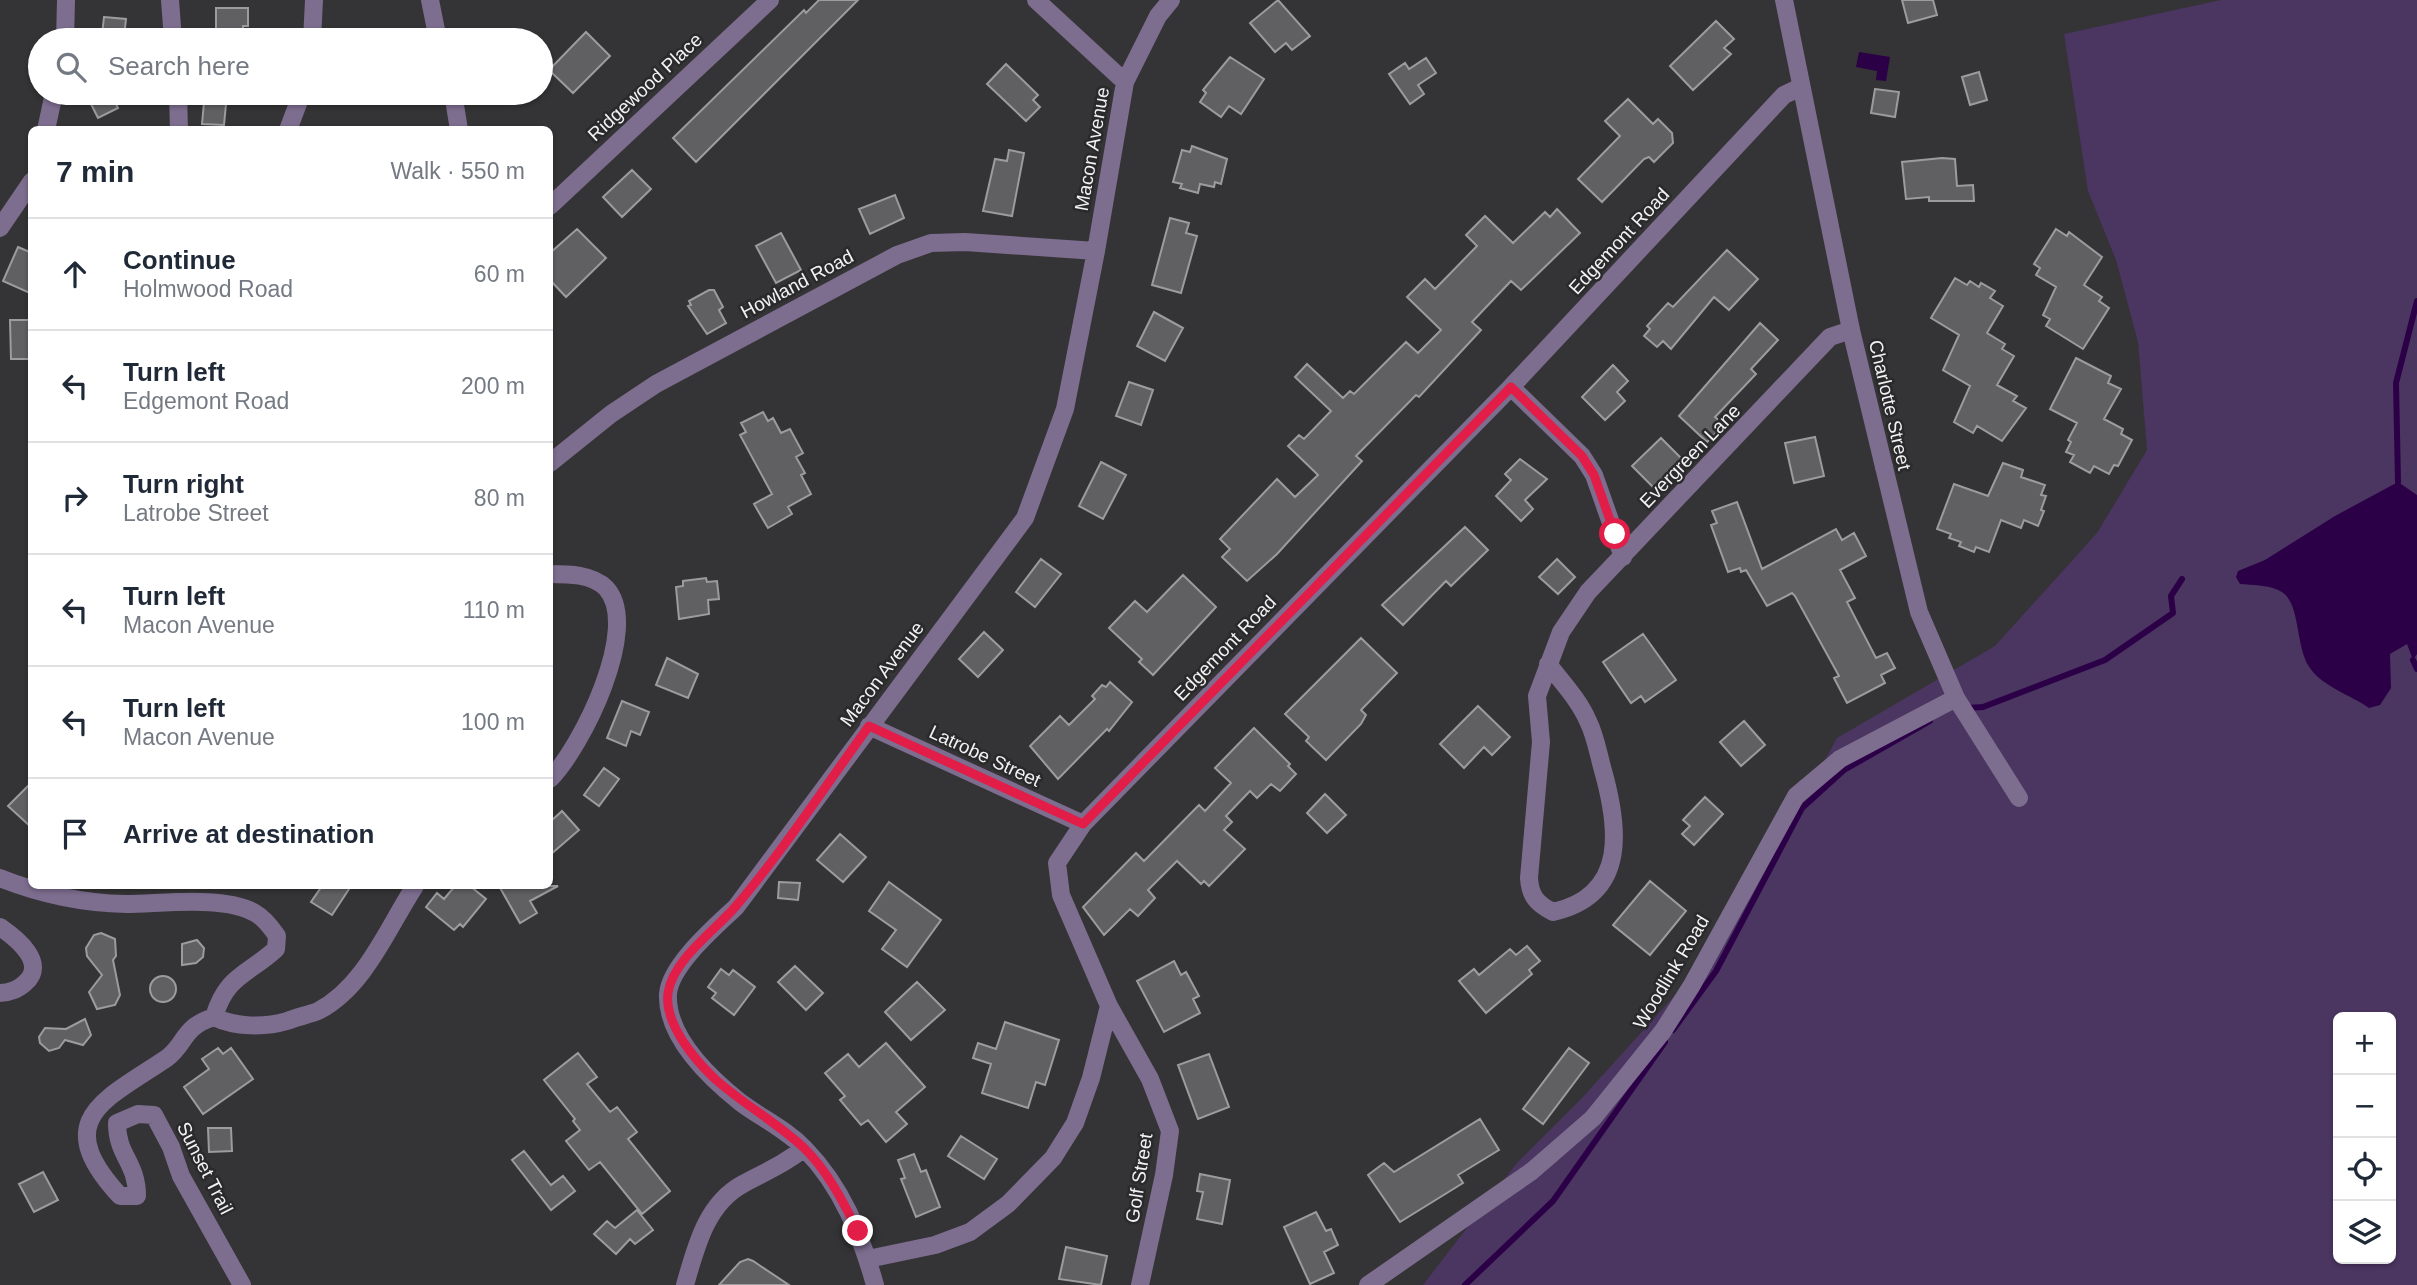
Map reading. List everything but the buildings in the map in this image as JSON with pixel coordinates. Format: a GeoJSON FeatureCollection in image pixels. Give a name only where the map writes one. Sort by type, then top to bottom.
{"type":"FeatureCollection","features":[{"type":"Feature","properties":{"kind":"street"},"geometry":{"type":"LineString","coordinates":[[65,28],[66,0]]}},
{"type":"Feature","properties":{"kind":"street"},"geometry":{"type":"LineString","coordinates":[[170,0],[172,28]]}},
{"type":"Feature","properties":{"kind":"street"},"geometry":{"type":"LineString","coordinates":[[313,28],[314,0]]}},
{"type":"Feature","properties":{"kind":"street"},"geometry":{"type":"LineString","coordinates":[[430,0],[436,28]]}},
{"type":"Feature","properties":{"kind":"street","name":"Ridgewood Place"},"geometry":{"type":"LineString","coordinates":[[553,202],[769,0]]}},
{"type":"Feature","properties":{"kind":"street"},"geometry":{"type":"LineString","coordinates":[[1036,0],[1125,82]]}},
{"type":"Feature","properties":{"kind":"street","name":"Macon Avenue"},"geometry":{"type":"LineString","coordinates":[[875,1285],[868,1259],[837,1189],[804,1148],[741,1102],[686,1049],[673,1018],[668,993],[679,970],[698,943],[736,906],[1025,518],[1065,409],[1125,82],[1158,16],[1171,0]]}},
{"type":"Feature","properties":{"kind":"street","name":"Charlotte Street"},"geometry":{"type":"LineString","coordinates":[[1784,0],[1851,330],[1919,612],[1956,698],[2019,797]]}},
{"type":"Feature","properties":{"kind":"street","name":"Edgemont Road"},"geometry":{"type":"LineString","coordinates":[[1109,1006],[1061,895],[1057,863],[1083,824],[1511,387],[1784,95],[1801,87]]}},
{"type":"Feature","properties":{"kind":"street"},"geometry":{"type":"LineString","coordinates":[[47,126],[51,105]]}},
{"type":"Feature","properties":{"kind":"street"},"geometry":{"type":"LineString","coordinates":[[178,105],[179,126]]}},
{"type":"Feature","properties":{"kind":"street"},"geometry":{"type":"LineString","coordinates":[[290,126],[297,105]]}},
{"type":"Feature","properties":{"kind":"street"},"geometry":{"type":"LineString","coordinates":[[455,105],[458,126]]}},
{"type":"Feature","properties":{"kind":"street"},"geometry":{"type":"LineString","coordinates":[[0,228],[28,187]]}},
{"type":"Feature","properties":{"kind":"street","name":"Howland Road"},"geometry":{"type":"LineString","coordinates":[[553,461],[611,414],[656,384],[897,255],[931,243],[965,242],[1096,251]]}},
{"type":"Feature","properties":{"kind":"street","name":"Evergreen Lane"},"geometry":{"type":"LineString","coordinates":[[1548,664],[1571,692],[1588,721],[1615,821],[1612,862],[1605,877],[1572,908],[1553,912],[1541,905],[1530,893],[1541,742],[1537,696],[1548,664],[1561,632],[1588,592],[1830,337],[1851,330]]}},
{"type":"Feature","properties":{"kind":"street"},"geometry":{"type":"LineString","coordinates":[[1511,387],[1582,456],[1594,475],[1623,557]]}},
{"type":"Feature","properties":{"kind":"street"},"geometry":{"type":"LineString","coordinates":[[553,574],[594,579],[606,588],[614,600],[617,630],[604,685],[568,755],[553,775]]}},
{"type":"Feature","properties":{"kind":"street","name":"Woodlink Road"},"geometry":{"type":"LineString","coordinates":[[1368,1285],[1532,1171],[1593,1118],[1663,1031],[1692,985],[1796,796],[1840,759],[1956,698]]}},
{"type":"Feature","properties":{"kind":"street","name":"Latrobe Street"},"geometry":{"type":"LineString","coordinates":[[869,726],[1083,824]]}},
{"type":"Feature","properties":{"kind":"street"},"geometry":{"type":"LineString","coordinates":[[0,878],[28,889]]}},
{"type":"Feature","properties":{"kind":"street"},"geometry":{"type":"LineString","coordinates":[[28,889],[71,899],[126,904],[202,901],[253,911],[277,936],[276,949],[237,977],[222,993],[214,1017],[228,1023],[273,1025],[317,1011],[342,993],[371,958],[413,889]]}},
{"type":"Feature","properties":{"kind":"street"},"geometry":{"type":"LineString","coordinates":[[0,927],[24,947],[33,964],[33,974],[27,982],[18,989],[0,993]]}},
{"type":"Feature","properties":{"kind":"street"},"geometry":{"type":"LineString","coordinates":[[868,1259],[935,1245],[970,1232],[1009,1204],[1053,1158],[1079,1112],[1091,1078],[1109,1006]]}},
{"type":"Feature","properties":{"kind":"street","name":"Golf Street"},"geometry":{"type":"LineString","coordinates":[[1109,1006],[1150,1079],[1170,1131],[1164,1175],[1140,1285]]}},
{"type":"Feature","properties":{"kind":"street","name":"Sunset Trail"},"geometry":{"type":"LineString","coordinates":[[214,1017],[200,1021],[181,1038],[170,1055],[103,1100],[89,1121],[89,1147],[100,1174],[120,1196],[137,1196],[137,1175],[117,1139],[117,1123],[138,1114],[154,1115],[171,1147],[181,1176],[242,1285]]}},
{"type":"Feature","properties":{"kind":"street"},"geometry":{"type":"LineString","coordinates":[[685,1285],[699,1238],[716,1206],[740,1186],[787,1163],[804,1148]]}},
{"type":"Feature","properties":{"kind":"shaded area"},"geometry":{"type":"Polygon","coordinates":[[[2221,0],[2417,0],[2417,1285],[1423,1285],[1516,1164],[1581,1099],[1725,940],[1837,738],[1995,646],[2097,533],[2147,450],[2138,342],[2116,260],[2088,191],[2064,34],[2221,0]]]}},
{"type":"Feature","properties":{"kind":"shaded area"},"geometry":{"type":"Polygon","coordinates":[[[1859,52],[1890,57],[1886,81],[1876,80],[1877,71],[1856,67],[1859,52]]]}},
{"type":"Feature","properties":{"kind":"shaded area"},"geometry":{"type":"Polygon","coordinates":[[[2398,482],[2417,495],[2417,654],[2413,660],[2407,644],[2390,654],[2391,688],[2380,705],[2369,708],[2330,686],[2310,668],[2305,659],[2291,603],[2286,595],[2269,587],[2240,584],[2236,577],[2238,571],[2265,560],[2335,516],[2398,482]]]}},
{"type":"Feature","properties":{"kind":"waterway"},"geometry":{"type":"LineString","coordinates":[[2398,482],[2396,383],[2417,301]]}},
{"type":"Feature","properties":{"kind":"waterway"},"geometry":{"type":"LineString","coordinates":[[1966,708],[1983,707],[2105,660],[2173,613],[2171,596],[2182,579]]}},
{"type":"Feature","properties":{"kind":"waterway"},"geometry":{"type":"LineString","coordinates":[[2413,660],[2417,669]]}},
{"type":"Feature","properties":{"kind":"waterway"},"geometry":{"type":"LineString","coordinates":[[1673,1030],[1716,971],[1802,808],[1844,770],[1930,721]]}},
{"type":"Feature","properties":{"kind":"waterway"},"geometry":{"type":"LineString","coordinates":[[1465,1285],[1553,1201],[1665,1042]]}},
{"type":"Feature","properties":{"kind":"route"},"geometry":{"type":"LineString","coordinates":[[858,1231],[837,1189],[804,1148],[741,1102],[712,1077],[686,1049],[673,1018],[668,993],[679,970],[698,943],[736,906],[869,726],[1083,824],[1511,387],[1582,456],[1603,496],[1615,534]]}}]}
